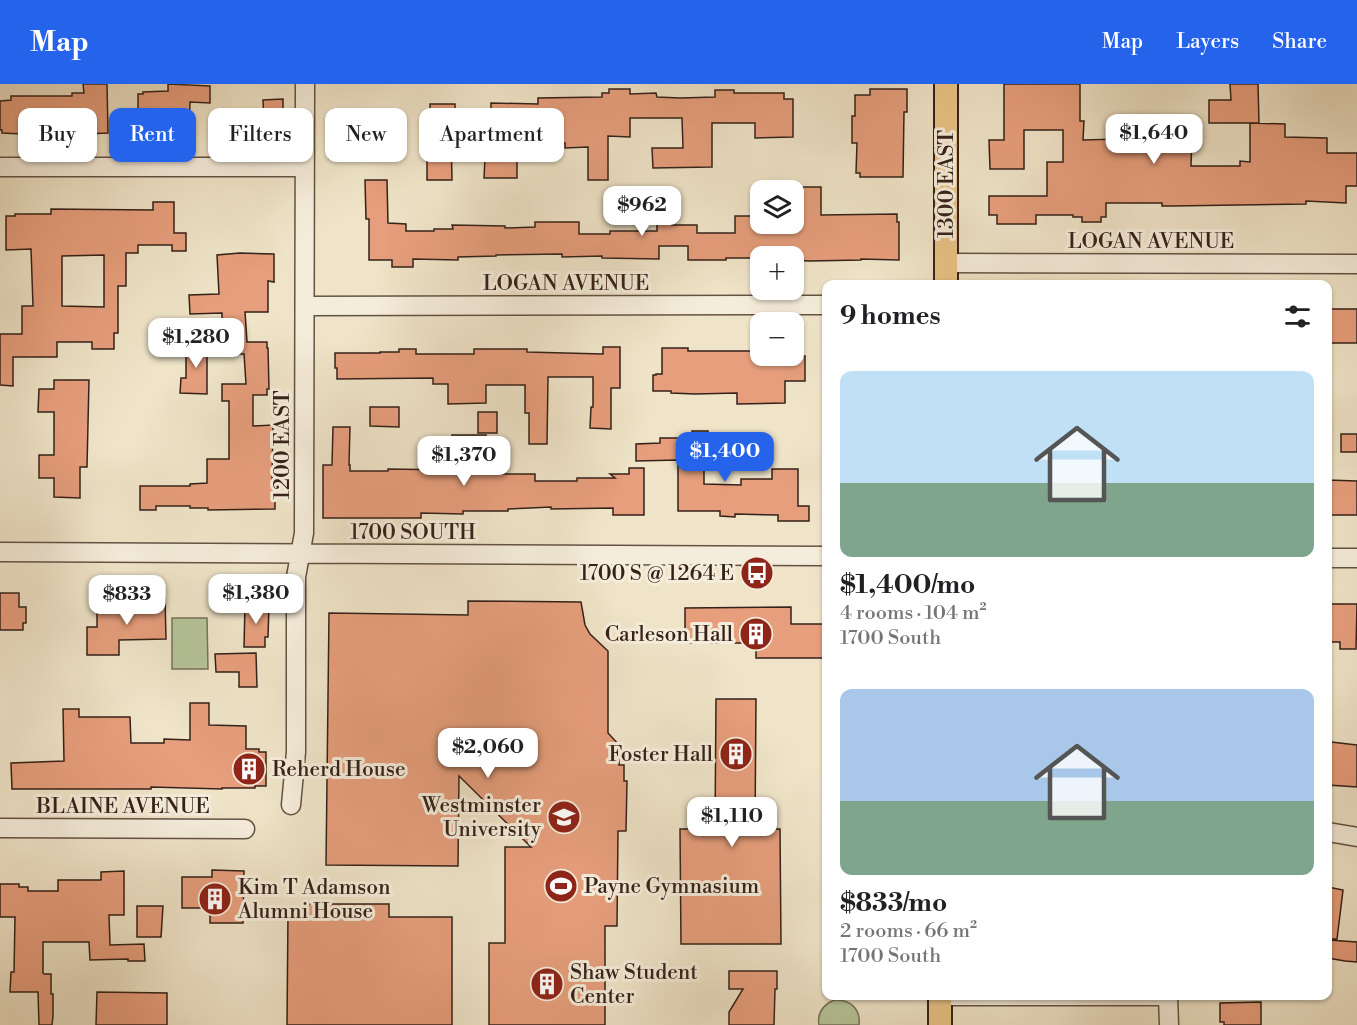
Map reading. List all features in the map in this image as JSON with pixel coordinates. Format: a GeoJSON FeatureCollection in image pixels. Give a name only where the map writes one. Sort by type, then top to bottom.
{"type":"FeatureCollection","features":[{"type":"Feature","properties":{"kind":"main road","name":"1300 EAST"},"geometry":{"type":"LineString","coordinates":[[946,84],[946,274]]}},
{"type":"Feature","properties":{"kind":"main road"},"geometry":{"type":"LineString","coordinates":[[940,1000],[940,1025]]}},
{"type":"Feature","properties":{"kind":"street","name":"1200 EAST"},"geometry":{"type":"LineString","coordinates":[[291,805],[296,752],[296,577],[304,533],[306,84]]}},
{"type":"Feature","properties":{"kind":"street"},"geometry":{"type":"LineString","coordinates":[[0,167],[304,166]]}},
{"type":"Feature","properties":{"kind":"street","name":"LOGAN AVENUE"},"geometry":{"type":"LineString","coordinates":[[946,274],[1357,264]]}},
{"type":"Feature","properties":{"kind":"street","name":"LOGAN AVENUE"},"geometry":{"type":"LineString","coordinates":[[305,306],[822,306]]}},
{"type":"Feature","properties":{"kind":"street","name":"1700 SOUTH"},"geometry":{"type":"LineString","coordinates":[[0,552],[822,556]]}},
{"type":"Feature","properties":{"kind":"street"},"geometry":{"type":"LineString","coordinates":[[1332,558],[1357,558]]}},
{"type":"Feature","properties":{"kind":"street","name":"BLAINE AVENUE"},"geometry":{"type":"LineString","coordinates":[[0,828],[245,829]]}},
{"type":"Feature","properties":{"kind":"street"},"geometry":{"type":"LineString","coordinates":[[1332,833],[1357,837]]}},
{"type":"Feature","properties":{"kind":"street"},"geometry":{"type":"LineString","coordinates":[[1168,1000],[1169,1025]]}},
{"type":"Feature","properties":{"kind":"green space"},"geometry":{"type":"Polygon","coordinates":[[[172,618],[207,618],[208,669],[172,669],[172,618]]]}},
{"type":"Feature","properties":{"kind":"green space"},"geometry":{"type":"Polygon","coordinates":[[[834,1000],[845,1001],[853,1006],[858,1014],[859,1025],[819,1025],[822,1010],[834,1000]]]}},
{"type":"Feature","properties":{"kind":"building"},"geometry":{"type":"Polygon","coordinates":[[[83,84],[107,84],[108,133],[97,133],[97,108],[18,108],[18,134],[2,133],[0,130],[0,101],[11,100],[11,96],[72,96],[72,93],[84,93],[83,84]]]}},
{"type":"Feature","properties":{"kind":"building"},"geometry":{"type":"Polygon","coordinates":[[[168,84],[210,86],[210,103],[190,102],[190,108],[138,108],[138,94],[168,91],[168,84]]]}},
{"type":"Feature","properties":{"kind":"building"},"geometry":{"type":"Polygon","coordinates":[[[1004,84],[1080,84],[1080,121],[1084,121],[1083,140],[1192,137],[1191,166],[1240,166],[1240,161],[1250,162],[1250,123],[1285,124],[1285,137],[1327,138],[1327,153],[1357,153],[1357,186],[1346,186],[1346,203],[1306,201],[1306,204],[1162,206],[1162,203],[1106,203],[1106,217],[1101,217],[1101,222],[1082,222],[1082,217],[1073,217],[1073,215],[1036,215],[1036,224],[997,224],[997,215],[989,215],[989,196],[1047,196],[1047,162],[1063,162],[1063,130],[1024,130],[1024,169],[990,169],[989,140],[1004,140],[1004,84]]]}},
{"type":"Feature","properties":{"kind":"building"},"geometry":{"type":"Polygon","coordinates":[[[1230,84],[1258,84],[1259,123],[1209,123],[1209,100],[1231,100],[1230,84]]]}},
{"type":"Feature","properties":{"kind":"building"},"geometry":{"type":"Polygon","coordinates":[[[609,89],[630,89],[630,94],[656,93],[657,97],[680,98],[715,97],[715,90],[734,90],[734,93],[784,93],[784,99],[793,99],[793,137],[755,138],[755,123],[712,123],[712,167],[653,168],[652,148],[683,148],[682,118],[630,118],[630,137],[608,136],[608,180],[588,180],[588,147],[565,148],[564,108],[491,108],[491,103],[538,104],[538,98],[602,97],[602,93],[609,93],[609,89]]]}},
{"type":"Feature","properties":{"kind":"building"},"geometry":{"type":"Polygon","coordinates":[[[870,89],[907,89],[907,112],[904,112],[903,177],[860,177],[860,173],[856,173],[857,143],[852,143],[855,95],[870,95],[870,89]]]}},
{"type":"Feature","properties":{"kind":"building"},"geometry":{"type":"Polygon","coordinates":[[[283,99],[283,108],[263,108],[263,100],[283,99]]]}},
{"type":"Feature","properties":{"kind":"building"},"geometry":{"type":"Polygon","coordinates":[[[430,104],[455,104],[455,108],[430,108],[430,104]]]}},
{"type":"Feature","properties":{"kind":"building"},"geometry":{"type":"Polygon","coordinates":[[[427,162],[452,162],[452,180],[427,180],[427,162]]]}},
{"type":"Feature","properties":{"kind":"building"},"geometry":{"type":"Polygon","coordinates":[[[485,162],[517,162],[517,178],[484,178],[485,162]]]}},
{"type":"Feature","properties":{"kind":"building"},"geometry":{"type":"Polygon","coordinates":[[[365,180],[387,180],[388,223],[406,224],[406,231],[453,229],[452,225],[505,226],[505,228],[535,227],[535,222],[579,222],[579,234],[610,234],[610,231],[657,231],[657,203],[672,203],[672,225],[697,225],[697,233],[735,233],[735,216],[750,216],[750,234],[804,234],[804,187],[821,187],[821,215],[897,214],[899,260],[804,261],[804,246],[750,246],[750,258],[688,260],[688,246],[659,246],[659,259],[602,258],[602,256],[562,257],[562,254],[496,255],[458,257],[458,260],[413,259],[413,267],[392,267],[392,260],[369,260],[369,219],[366,219],[365,180]]]}},
{"type":"Feature","properties":{"kind":"building"},"geometry":{"type":"Polygon","coordinates":[[[153,202],[174,202],[174,233],[186,233],[186,251],[172,251],[172,245],[138,245],[138,253],[126,253],[126,286],[118,286],[118,333],[114,333],[114,349],[92,349],[92,342],[57,342],[57,357],[13,357],[13,386],[0,385],[0,334],[22,334],[22,306],[33,306],[31,249],[6,250],[6,216],[51,214],[51,209],[153,210],[153,202]],[[104,255],[62,256],[62,306],[104,307],[104,255]]]}},
{"type":"Feature","properties":{"kind":"building"},"geometry":{"type":"Polygon","coordinates":[[[274,254],[274,282],[268,281],[268,312],[245,312],[247,342],[267,342],[268,348],[269,389],[267,389],[267,395],[253,395],[253,426],[273,425],[272,484],[275,484],[275,509],[208,510],[208,508],[190,508],[190,506],[156,506],[156,510],[140,510],[140,486],[190,486],[190,484],[207,483],[207,459],[229,459],[229,401],[222,401],[222,384],[246,384],[244,354],[222,354],[222,313],[190,314],[189,295],[219,294],[217,255],[274,254]]]}},
{"type":"Feature","properties":{"kind":"building"},"geometry":{"type":"Polygon","coordinates":[[[1332,309],[1357,309],[1357,343],[1332,343],[1332,309]]]}},
{"type":"Feature","properties":{"kind":"building"},"geometry":{"type":"Polygon","coordinates":[[[186,341],[207,341],[207,394],[180,393],[181,378],[186,378],[186,341]]]}},
{"type":"Feature","properties":{"kind":"building"},"geometry":{"type":"Polygon","coordinates":[[[603,347],[620,347],[620,388],[611,388],[611,429],[590,428],[593,377],[548,377],[547,444],[529,444],[529,413],[525,413],[525,385],[486,385],[486,403],[448,404],[448,384],[433,384],[433,378],[337,379],[337,368],[335,368],[335,353],[380,353],[399,352],[399,349],[416,349],[416,354],[474,354],[474,349],[527,349],[527,352],[603,354],[603,347]]]}},
{"type":"Feature","properties":{"kind":"building"},"geometry":{"type":"Polygon","coordinates":[[[662,348],[688,348],[688,351],[750,351],[750,366],[804,366],[805,356],[805,381],[785,381],[785,403],[737,404],[737,393],[695,394],[653,391],[653,375],[662,374],[662,348]]]}},
{"type":"Feature","properties":{"kind":"building"},"geometry":{"type":"Polygon","coordinates":[[[54,380],[89,380],[87,467],[80,467],[80,498],[54,497],[54,478],[39,478],[39,455],[54,455],[54,412],[38,412],[39,389],[54,389],[54,380]]]}},
{"type":"Feature","properties":{"kind":"building"},"geometry":{"type":"Polygon","coordinates":[[[370,407],[399,407],[399,427],[370,426],[370,407]]]}},
{"type":"Feature","properties":{"kind":"building"},"geometry":{"type":"Polygon","coordinates":[[[478,412],[497,412],[497,433],[478,433],[478,412]]]}},
{"type":"Feature","properties":{"kind":"building"},"geometry":{"type":"Polygon","coordinates":[[[333,427],[350,427],[350,471],[452,470],[452,435],[486,435],[487,474],[535,474],[535,481],[577,481],[577,478],[615,478],[610,474],[629,474],[629,468],[644,468],[644,515],[613,515],[613,508],[551,509],[551,507],[508,509],[508,511],[463,511],[463,514],[421,513],[421,518],[323,518],[323,465],[332,465],[333,427]]]}},
{"type":"Feature","properties":{"kind":"building"},"geometry":{"type":"Polygon","coordinates":[[[692,431],[708,431],[708,448],[704,448],[704,484],[741,485],[741,479],[772,479],[772,469],[798,469],[798,506],[809,506],[809,521],[778,521],[778,515],[735,514],[735,517],[720,516],[720,511],[678,511],[678,460],[636,461],[636,444],[660,443],[660,438],[692,438],[692,431]]]}},
{"type":"Feature","properties":{"kind":"building"},"geometry":{"type":"Polygon","coordinates":[[[1341,434],[1357,434],[1357,452],[1341,452],[1341,434]]]}},
{"type":"Feature","properties":{"kind":"building"},"geometry":{"type":"Polygon","coordinates":[[[1332,480],[1357,481],[1357,515],[1332,515],[1332,480]]]}},
{"type":"Feature","properties":{"kind":"building"},"geometry":{"type":"Polygon","coordinates":[[[0,593],[19,593],[19,607],[26,607],[26,623],[23,623],[23,630],[0,630],[0,593]]]}},
{"type":"Feature","properties":{"kind":"building"},"geometry":{"type":"Polygon","coordinates":[[[137,598],[165,598],[166,639],[119,640],[119,655],[87,655],[87,627],[97,627],[97,609],[134,609],[137,598]]]}},
{"type":"Feature","properties":{"kind":"building"},"geometry":{"type":"Polygon","coordinates":[[[468,601],[581,602],[585,625],[590,634],[608,651],[608,733],[620,746],[619,765],[624,765],[624,781],[627,781],[626,831],[618,831],[617,926],[605,926],[605,1025],[489,1025],[489,943],[505,943],[505,847],[531,847],[459,776],[458,866],[326,865],[329,613],[468,615],[468,601]]]}},
{"type":"Feature","properties":{"kind":"building"},"geometry":{"type":"Polygon","coordinates":[[[1332,604],[1357,604],[1356,649],[1340,649],[1340,642],[1332,642],[1332,604]]]}},
{"type":"Feature","properties":{"kind":"building"},"geometry":{"type":"Polygon","coordinates":[[[245,605],[269,605],[268,637],[265,637],[265,647],[244,647],[245,605]]]}},
{"type":"Feature","properties":{"kind":"building","name":"Carleson Hall"},"geometry":{"type":"Polygon","coordinates":[[[791,607],[791,624],[822,624],[822,658],[756,658],[756,643],[685,643],[685,608],[791,607]]]}},
{"type":"Feature","properties":{"kind":"building"},"geometry":{"type":"Polygon","coordinates":[[[256,653],[257,687],[239,687],[239,672],[216,672],[215,654],[256,653]]]}},
{"type":"Feature","properties":{"kind":"building"},"geometry":{"type":"Polygon","coordinates":[[[716,699],[756,699],[755,829],[780,829],[781,944],[681,944],[680,829],[715,829],[716,699]]]}},
{"type":"Feature","properties":{"kind":"building"},"geometry":{"type":"Polygon","coordinates":[[[190,703],[209,703],[209,725],[246,726],[246,749],[259,749],[259,752],[266,752],[266,786],[222,789],[151,787],[151,789],[12,789],[11,763],[64,761],[63,709],[79,709],[79,717],[130,717],[131,743],[164,743],[164,739],[190,740],[190,703]]]}},
{"type":"Feature","properties":{"kind":"building"},"geometry":{"type":"Polygon","coordinates":[[[1332,742],[1357,745],[1357,787],[1332,785],[1332,742]]]}},
{"type":"Feature","properties":{"kind":"building","name":"Kim T Adamson Alumni House"},"geometry":{"type":"Polygon","coordinates":[[[212,870],[244,871],[243,923],[210,923],[210,908],[182,908],[182,877],[212,877],[212,870]]]}},
{"type":"Feature","properties":{"kind":"building"},"geometry":{"type":"Polygon","coordinates":[[[124,871],[124,915],[109,915],[110,945],[144,944],[145,961],[90,960],[89,942],[43,942],[43,973],[51,974],[53,1016],[52,1025],[39,1025],[38,992],[10,992],[11,972],[14,972],[15,917],[0,917],[0,884],[19,884],[19,887],[28,887],[28,891],[58,891],[58,880],[101,880],[101,872],[124,871]]]}},
{"type":"Feature","properties":{"kind":"building"},"geometry":{"type":"Polygon","coordinates":[[[1332,888],[1343,890],[1337,939],[1332,939],[1332,888]]]}},
{"type":"Feature","properties":{"kind":"building"},"geometry":{"type":"Polygon","coordinates":[[[308,904],[389,904],[389,917],[452,917],[452,1025],[287,1025],[288,913],[308,914],[308,904]]]}},
{"type":"Feature","properties":{"kind":"building"},"geometry":{"type":"Polygon","coordinates":[[[137,906],[163,906],[161,937],[137,937],[137,906]]]}},
{"type":"Feature","properties":{"kind":"building"},"geometry":{"type":"Polygon","coordinates":[[[1332,940],[1357,942],[1357,962],[1332,959],[1332,940]]]}},
{"type":"Feature","properties":{"kind":"building"},"geometry":{"type":"Polygon","coordinates":[[[729,971],[777,971],[774,1025],[729,1025],[729,1012],[743,989],[729,989],[729,971]]]}},
{"type":"Feature","properties":{"kind":"building"},"geometry":{"type":"Polygon","coordinates":[[[97,992],[167,993],[167,1025],[96,1025],[97,992]]]}},
{"type":"Feature","properties":{"kind":"building"},"geometry":{"type":"Polygon","coordinates":[[[1261,1002],[1261,1025],[1224,1025],[1224,1022],[1220,1022],[1220,1003],[1261,1002]]]}},
{"type":"Feature","properties":{"kind":"place","name":"1700 S @ 1264 E"},"geometry":{"type":"Point","coordinates":[757,573]}},
{"type":"Feature","properties":{"kind":"place","name":"Carleson Hall"},"geometry":{"type":"Point","coordinates":[756,634]}},
{"type":"Feature","properties":{"kind":"place","name":"Foster Hall"},"geometry":{"type":"Point","coordinates":[736,754]}},
{"type":"Feature","properties":{"kind":"place","name":"Reherd House"},"geometry":{"type":"Point","coordinates":[249,769]}},
{"type":"Feature","properties":{"kind":"place","name":"Westminster University"},"geometry":{"type":"Point","coordinates":[564,817]}},
{"type":"Feature","properties":{"kind":"place","name":"Payne Gymnasium"},"geometry":{"type":"Point","coordinates":[561,886]}},
{"type":"Feature","properties":{"kind":"place","name":"Kim T Adamson Alumni House"},"geometry":{"type":"Point","coordinates":[215,899]}},
{"type":"Feature","properties":{"kind":"place","name":"Shaw Student Center"},"geometry":{"type":"Point","coordinates":[547,984]}}]}
